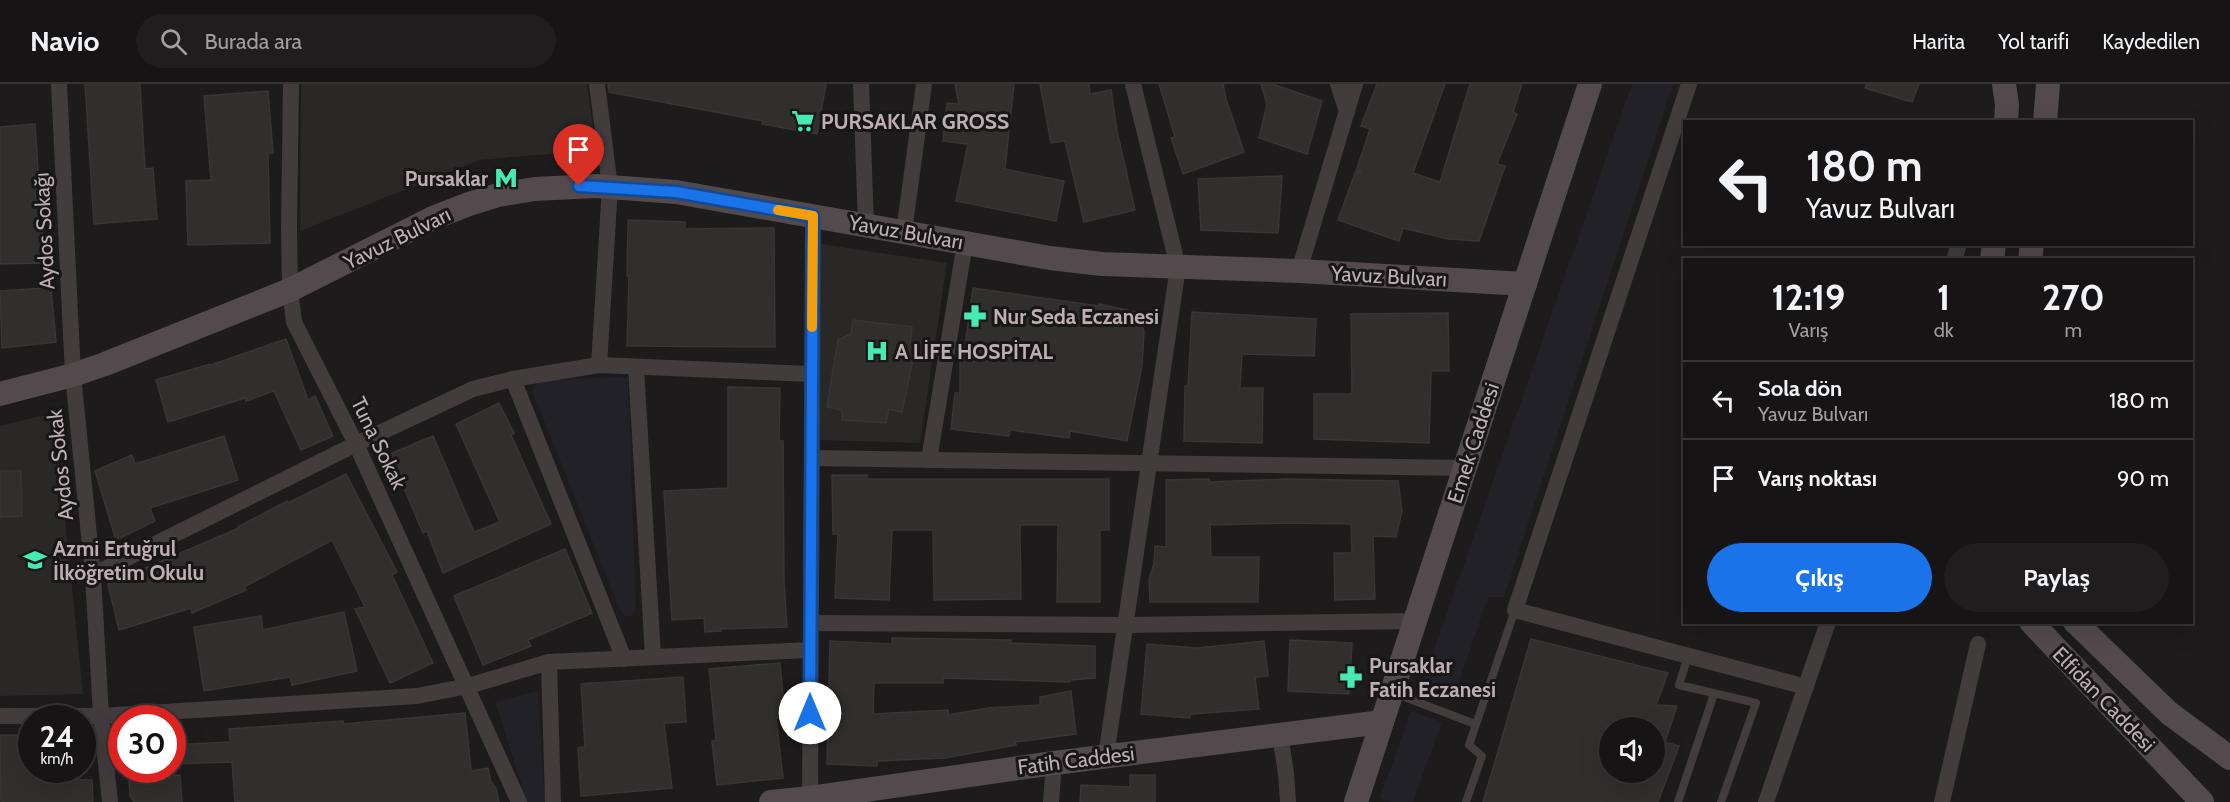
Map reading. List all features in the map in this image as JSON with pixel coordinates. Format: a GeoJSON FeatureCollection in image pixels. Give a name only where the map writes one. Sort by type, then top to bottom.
{"type":"FeatureCollection","features":[{"type":"Feature","properties":{"kind":"street","name":"Aydos Sokağı"},"geometry":{"type":"LineString","coordinates":[[59,84],[73,375]]}},
{"type":"Feature","properties":{"kind":"street","name":"Tuna Sokak"},"geometry":{"type":"LineString","coordinates":[[291,84],[289,217],[294,322],[356,444],[519,802]]}},
{"type":"Feature","properties":{"kind":"street"},"geometry":{"type":"LineString","coordinates":[[597,84],[610,187],[599,365]]}},
{"type":"Feature","properties":{"kind":"street"},"geometry":{"type":"LineString","coordinates":[[861,84],[866,225]]}},
{"type":"Feature","properties":{"kind":"street"},"geometry":{"type":"LineString","coordinates":[[904,232],[924,84]]}},
{"type":"Feature","properties":{"kind":"street"},"geometry":{"type":"LineString","coordinates":[[1106,756],[1178,267],[1133,84]]}},
{"type":"Feature","properties":{"kind":"street"},"geometry":{"type":"LineString","coordinates":[[1338,84],[1347,112]]}},
{"type":"Feature","properties":{"kind":"street"},"geometry":{"type":"LineString","coordinates":[[1299,271],[1355,84]]}},
{"type":"Feature","properties":{"kind":"street","name":"Emek Caddesi"},"geometry":{"type":"LineString","coordinates":[[1356,802],[1590,84]]}},
{"type":"Feature","properties":{"kind":"street"},"geometry":{"type":"LineString","coordinates":[[1689,84],[1515,610],[1806,687]]}},
{"type":"Feature","properties":{"kind":"street"},"geometry":{"type":"LineString","coordinates":[[2045,120],[2049,84]]}},
{"type":"Feature","properties":{"kind":"street","name":"Yavuz Bulvarı"},"geometry":{"type":"LineString","coordinates":[[1,394],[73,375],[291,290],[433,218],[498,195],[535,189],[610,187],[676,192],[1050,258],[1102,264],[1299,271],[1525,284]]}},
{"type":"Feature","properties":{"kind":"street"},"geometry":{"type":"LineString","coordinates":[[810,798],[813,216]]}},
{"type":"Feature","properties":{"kind":"street"},"geometry":{"type":"LineString","coordinates":[[929,460],[965,243]]}},
{"type":"Feature","properties":{"kind":"street"},"geometry":{"type":"LineString","coordinates":[[93,575],[356,444],[473,389],[513,379],[599,365],[812,374]]}},
{"type":"Feature","properties":{"kind":"street"},"geometry":{"type":"LineString","coordinates":[[636,366],[653,657]]}},
{"type":"Feature","properties":{"kind":"street","name":"Aydos Sokak"},"geometry":{"type":"LineString","coordinates":[[73,375],[93,575],[101,716],[110,802]]}},
{"type":"Feature","properties":{"kind":"street"},"geometry":{"type":"LineString","coordinates":[[513,379],[624,659]]}},
{"type":"Feature","properties":{"kind":"street"},"geometry":{"type":"LineString","coordinates":[[812,458],[1464,468]]}},
{"type":"Feature","properties":{"kind":"street"},"geometry":{"type":"LineString","coordinates":[[811,623],[1125,624],[1415,621]]}},
{"type":"Feature","properties":{"kind":"street"},"geometry":{"type":"LineString","coordinates":[[1766,802],[1827,624]]}},
{"type":"Feature","properties":{"kind":"street","name":"Elfidan Caddesi"},"geometry":{"type":"LineString","coordinates":[[2033,624],[2202,802]]}},
{"type":"Feature","properties":{"kind":"street"},"geometry":{"type":"LineString","coordinates":[[2077,624],[2169,713],[2225,753]]}},
{"type":"Feature","properties":{"kind":"street"},"geometry":{"type":"LineString","coordinates":[[1942,802],[1978,644]]}},
{"type":"Feature","properties":{"kind":"street"},"geometry":{"type":"LineString","coordinates":[[0,716],[101,716],[417,696],[468,686],[549,662],[810,650]]}},
{"type":"Feature","properties":{"kind":"street"},"geometry":{"type":"LineString","coordinates":[[549,662],[553,802]]}},
{"type":"Feature","properties":{"kind":"street","name":"Fatih Caddesi"},"geometry":{"type":"LineString","coordinates":[[771,802],[1106,756],[1382,722]]}},
{"type":"Feature","properties":{"kind":"street"},"geometry":{"type":"LineString","coordinates":[[1280,735],[1288,802]]}},
{"type":"Feature","properties":{"kind":"street"},"geometry":{"type":"LineString","coordinates":[[1052,802],[1054,763]]}},
{"type":"Feature","properties":{"kind":"street","name":"Elfidan Caddesi"},"geometry":{"type":"LineString","coordinates":[[2178,776],[2193,802]]}},
{"type":"Feature","properties":{"kind":"lane"},"geometry":{"type":"LineString","coordinates":[[1466,802],[1482,756],[1469,745],[1515,610]]}},
{"type":"Feature","properties":{"kind":"lane"},"geometry":{"type":"LineString","coordinates":[[1688,656],[1679,685],[1756,703],[1721,802]]}},
{"type":"Feature","properties":{"kind":"lane"},"geometry":{"type":"LineString","coordinates":[[1392,692],[1475,724]]}},
{"type":"Feature","properties":{"kind":"lane"},"geometry":{"type":"LineString","coordinates":[[1678,802],[1714,694]]}},
{"type":"Feature","properties":{"kind":"shaded area"},"geometry":{"type":"Polygon","coordinates":[[[301,84],[587,84],[596,150],[480,160],[300,231],[301,84]]]}},
{"type":"Feature","properties":{"kind":"shaded area"},"geometry":{"type":"Polygon","coordinates":[[[1632,84],[1673,84],[1504,597],[1488,597],[1453,700],[1420,690],[1632,84]]]}},
{"type":"Feature","properties":{"kind":"shaded area","name":"A LİFE HOSPİTAL"},"geometry":{"type":"Polygon","coordinates":[[[821,244],[947,263],[920,443],[819,440],[821,244]]]}},
{"type":"Feature","properties":{"kind":"shaded area"},"geometry":{"type":"Polygon","coordinates":[[[628,377],[636,611],[630,616],[624,616],[532,391],[540,380],[628,377]]]}},
{"type":"Feature","properties":{"kind":"shaded area","name":"Azmi Ertuğrul İlköğretim Okulu"},"geometry":{"type":"Polygon","coordinates":[[[54,413],[83,694],[0,696],[0,426],[54,413]]]}},
{"type":"Feature","properties":{"kind":"shaded area"},"geometry":{"type":"Polygon","coordinates":[[[538,691],[545,802],[527,802],[495,702],[538,691]]]}},
{"type":"Feature","properties":{"kind":"shaded area"},"geometry":{"type":"Polygon","coordinates":[[[1411,711],[1442,722],[1413,802],[1392,802],[1380,798],[1411,711]]]}},
{"type":"Feature","properties":{"kind":"building"},"geometry":{"type":"Polygon","coordinates":[[[85,84],[140,84],[145,169],[153,168],[157,219],[94,224],[85,84]]]}},
{"type":"Feature","properties":{"kind":"building"},"geometry":{"type":"Polygon","coordinates":[[[608,84],[826,84],[817,134],[762,124],[763,121],[609,92],[608,84]]]}},
{"type":"Feature","properties":{"kind":"building"},"geometry":{"type":"Polygon","coordinates":[[[955,84],[1014,84],[1005,169],[1064,181],[1056,221],[956,201],[968,144],[943,141],[947,103],[959,104],[955,84]]]}},
{"type":"Feature","properties":{"kind":"building"},"geometry":{"type":"Polygon","coordinates":[[[1040,84],[1089,84],[1090,94],[1111,90],[1117,131],[1135,210],[1084,222],[1065,141],[1051,143],[1040,84]]]}},
{"type":"Feature","properties":{"kind":"building"},"geometry":{"type":"Polygon","coordinates":[[[1159,84],[1223,84],[1244,152],[1183,174],[1171,138],[1175,137],[1159,84]]]}},
{"type":"Feature","properties":{"kind":"building"},"geometry":{"type":"Polygon","coordinates":[[[1261,84],[1272,84],[1322,101],[1307,154],[1259,138],[1267,104],[1261,84]]]}},
{"type":"Feature","properties":{"kind":"building"},"geometry":{"type":"Polygon","coordinates":[[[1377,84],[1445,84],[1413,173],[1440,182],[1470,84],[1522,84],[1513,112],[1517,114],[1497,164],[1505,166],[1479,241],[1448,239],[1403,228],[1399,241],[1338,220],[1355,173],[1362,173],[1356,171],[1370,129],[1361,126],[1377,84]]]}},
{"type":"Feature","properties":{"kind":"building"},"geometry":{"type":"Polygon","coordinates":[[[1866,84],[1919,84],[1912,102],[1865,88],[1866,84]]]}},
{"type":"Feature","properties":{"kind":"building"},"geometry":{"type":"Polygon","coordinates":[[[268,91],[273,153],[268,153],[270,243],[188,245],[186,181],[211,180],[204,96],[268,91]]]}},
{"type":"Feature","properties":{"kind":"building"},"geometry":{"type":"Polygon","coordinates":[[[35,124],[44,263],[0,264],[0,127],[35,124]]]}},
{"type":"Feature","properties":{"kind":"building"},"geometry":{"type":"Polygon","coordinates":[[[1282,176],[1278,233],[1201,230],[1198,179],[1282,176]]]}},
{"type":"Feature","properties":{"kind":"building"},"geometry":{"type":"Polygon","coordinates":[[[628,220],[685,222],[685,229],[774,228],[775,347],[627,346],[628,220]]]}},
{"type":"Feature","properties":{"kind":"building"},"geometry":{"type":"Polygon","coordinates":[[[51,288],[56,342],[2,348],[0,291],[51,288]]]}},
{"type":"Feature","properties":{"kind":"building"},"geometry":{"type":"Polygon","coordinates":[[[973,288],[1099,306],[1099,304],[1136,312],[1144,331],[1142,366],[1127,441],[1070,431],[1069,438],[1010,430],[1009,436],[951,429],[955,393],[960,393],[960,360],[965,346],[973,288]]]}},
{"type":"Feature","properties":{"kind":"building"},"geometry":{"type":"Polygon","coordinates":[[[1192,312],[1316,319],[1314,356],[1242,354],[1240,388],[1263,388],[1262,443],[1184,441],[1185,386],[1188,386],[1192,312]]]}},
{"type":"Feature","properties":{"kind":"building"},"geometry":{"type":"Polygon","coordinates":[[[1448,313],[1449,371],[1431,371],[1429,443],[1314,439],[1314,394],[1352,394],[1351,314],[1448,313]]]}},
{"type":"Feature","properties":{"kind":"building"},"geometry":{"type":"Polygon","coordinates":[[[853,320],[912,327],[910,344],[916,345],[902,412],[889,409],[886,423],[842,420],[842,410],[827,407],[838,340],[851,334],[853,320]]]}},
{"type":"Feature","properties":{"kind":"building"},"geometry":{"type":"Polygon","coordinates":[[[286,339],[308,400],[315,396],[333,436],[301,450],[274,391],[168,422],[156,380],[211,365],[286,339]]]}},
{"type":"Feature","properties":{"kind":"building"},"geometry":{"type":"Polygon","coordinates":[[[728,387],[780,388],[779,441],[783,441],[784,580],[787,627],[721,629],[721,631],[705,632],[704,618],[672,620],[664,491],[728,488],[728,387]]]}},
{"type":"Feature","properties":{"kind":"building"},"geometry":{"type":"Polygon","coordinates":[[[499,403],[514,433],[511,435],[551,524],[443,573],[427,531],[423,533],[390,454],[433,436],[474,532],[500,522],[456,424],[499,403]]]}},
{"type":"Feature","properties":{"kind":"building"},"geometry":{"type":"Polygon","coordinates":[[[224,436],[238,480],[150,508],[155,521],[116,540],[95,471],[132,455],[135,464],[224,436]]]}},
{"type":"Feature","properties":{"kind":"building"},"geometry":{"type":"Polygon","coordinates":[[[0,471],[21,471],[22,516],[0,517],[0,471]]]}},
{"type":"Feature","properties":{"kind":"building"},"geometry":{"type":"Polygon","coordinates":[[[346,474],[397,572],[392,575],[433,663],[390,683],[355,609],[365,607],[332,540],[244,587],[246,590],[192,613],[191,608],[119,630],[108,584],[239,528],[287,501],[288,503],[346,474]]]}},
{"type":"Feature","properties":{"kind":"building"},"geometry":{"type":"Polygon","coordinates":[[[832,475],[867,475],[867,479],[1109,479],[1109,530],[1100,530],[1100,602],[1057,602],[1058,525],[1020,525],[1021,599],[934,600],[933,530],[892,530],[889,600],[835,598],[838,534],[833,534],[832,475]]]}},
{"type":"Feature","properties":{"kind":"building"},"geometry":{"type":"Polygon","coordinates":[[[1209,479],[1209,482],[1288,479],[1398,481],[1402,511],[1396,537],[1373,536],[1375,599],[1335,600],[1334,553],[1352,553],[1351,524],[1288,523],[1210,525],[1211,557],[1259,557],[1258,602],[1150,602],[1149,579],[1154,564],[1155,546],[1166,547],[1166,480],[1209,479]]]}},
{"type":"Feature","properties":{"kind":"building"},"geometry":{"type":"Polygon","coordinates":[[[565,549],[592,613],[528,640],[531,646],[483,665],[454,596],[565,549]]]}},
{"type":"Feature","properties":{"kind":"building"},"geometry":{"type":"Polygon","coordinates":[[[344,612],[357,671],[292,685],[290,677],[204,691],[194,627],[261,616],[263,630],[344,612]]]}},
{"type":"Feature","properties":{"kind":"building"},"geometry":{"type":"Polygon","coordinates":[[[892,638],[1011,640],[1011,643],[1095,646],[1095,678],[1070,680],[1070,682],[943,678],[943,683],[874,683],[873,714],[948,710],[948,715],[988,708],[1040,705],[1040,697],[1071,691],[1076,734],[1015,742],[1016,745],[945,758],[877,761],[877,766],[827,764],[830,641],[892,644],[892,638]]]}},
{"type":"Feature","properties":{"kind":"building"},"geometry":{"type":"Polygon","coordinates":[[[1531,639],[1668,673],[1656,705],[1677,706],[1665,742],[1679,746],[1658,802],[1483,802],[1531,639]]]}},
{"type":"Feature","properties":{"kind":"building"},"geometry":{"type":"Polygon","coordinates":[[[1290,640],[1352,643],[1349,694],[1288,691],[1290,640]]]}},
{"type":"Feature","properties":{"kind":"building"},"geometry":{"type":"Polygon","coordinates":[[[1264,641],[1268,676],[1255,677],[1259,709],[1191,714],[1190,718],[1141,714],[1147,644],[1197,648],[1264,641]]]}},
{"type":"Feature","properties":{"kind":"building"},"geometry":{"type":"Polygon","coordinates":[[[780,663],[785,717],[776,718],[783,778],[717,785],[712,741],[716,740],[709,669],[780,663]]]}},
{"type":"Feature","properties":{"kind":"building"},"geometry":{"type":"Polygon","coordinates":[[[683,677],[686,722],[664,723],[672,788],[581,796],[578,748],[585,747],[581,684],[683,677]]]}},
{"type":"Feature","properties":{"kind":"building"},"geometry":{"type":"Polygon","coordinates":[[[465,713],[471,771],[488,768],[499,802],[235,802],[232,762],[186,764],[186,744],[230,742],[229,729],[343,721],[344,724],[465,713]]]}},
{"type":"Feature","properties":{"kind":"building"},"geometry":{"type":"Polygon","coordinates":[[[0,735],[18,735],[18,783],[92,783],[93,802],[1,802],[0,735]]]}},
{"type":"Feature","properties":{"kind":"building"},"geometry":{"type":"Polygon","coordinates":[[[1130,775],[1155,775],[1155,802],[1080,802],[1081,785],[1130,787],[1130,775]]]}},
{"type":"Feature","properties":{"kind":"building"},"geometry":{"type":"Polygon","coordinates":[[[129,783],[181,783],[182,802],[134,802],[130,796],[129,783]]]}},
{"type":"Feature","properties":{"kind":"slow traffic"},"geometry":{"type":"LineString","coordinates":[[778,210],[813,216],[812,327]]}},
{"type":"Feature","properties":{"kind":"place","name":"PURSAKLAR GROSS"},"geometry":{"type":"Point","coordinates":[803,121]}},
{"type":"Feature","properties":{"kind":"place","name":"Pursaklar"},"geometry":{"type":"Point","coordinates":[506,178]}},
{"type":"Feature","properties":{"kind":"place","name":"Nur Seda Eczanesi"},"geometry":{"type":"Point","coordinates":[975,316]}},
{"type":"Feature","properties":{"kind":"place","name":"A LİFE HOSPİTAL"},"geometry":{"type":"Point","coordinates":[877,351]}},
{"type":"Feature","properties":{"kind":"place","name":"Azmi Ertuğrul İlköğretim Okulu"},"geometry":{"type":"Point","coordinates":[35,560]}},
{"type":"Feature","properties":{"kind":"place","name":"Pursaklar Fatih Eczanesi"},"geometry":{"type":"Point","coordinates":[1351,677]}},
{"type":"Feature","properties":{"kind":"route"},"geometry":{"type":"LineString","coordinates":[[579,186],[676,192],[813,216],[810,713]]}}]}
